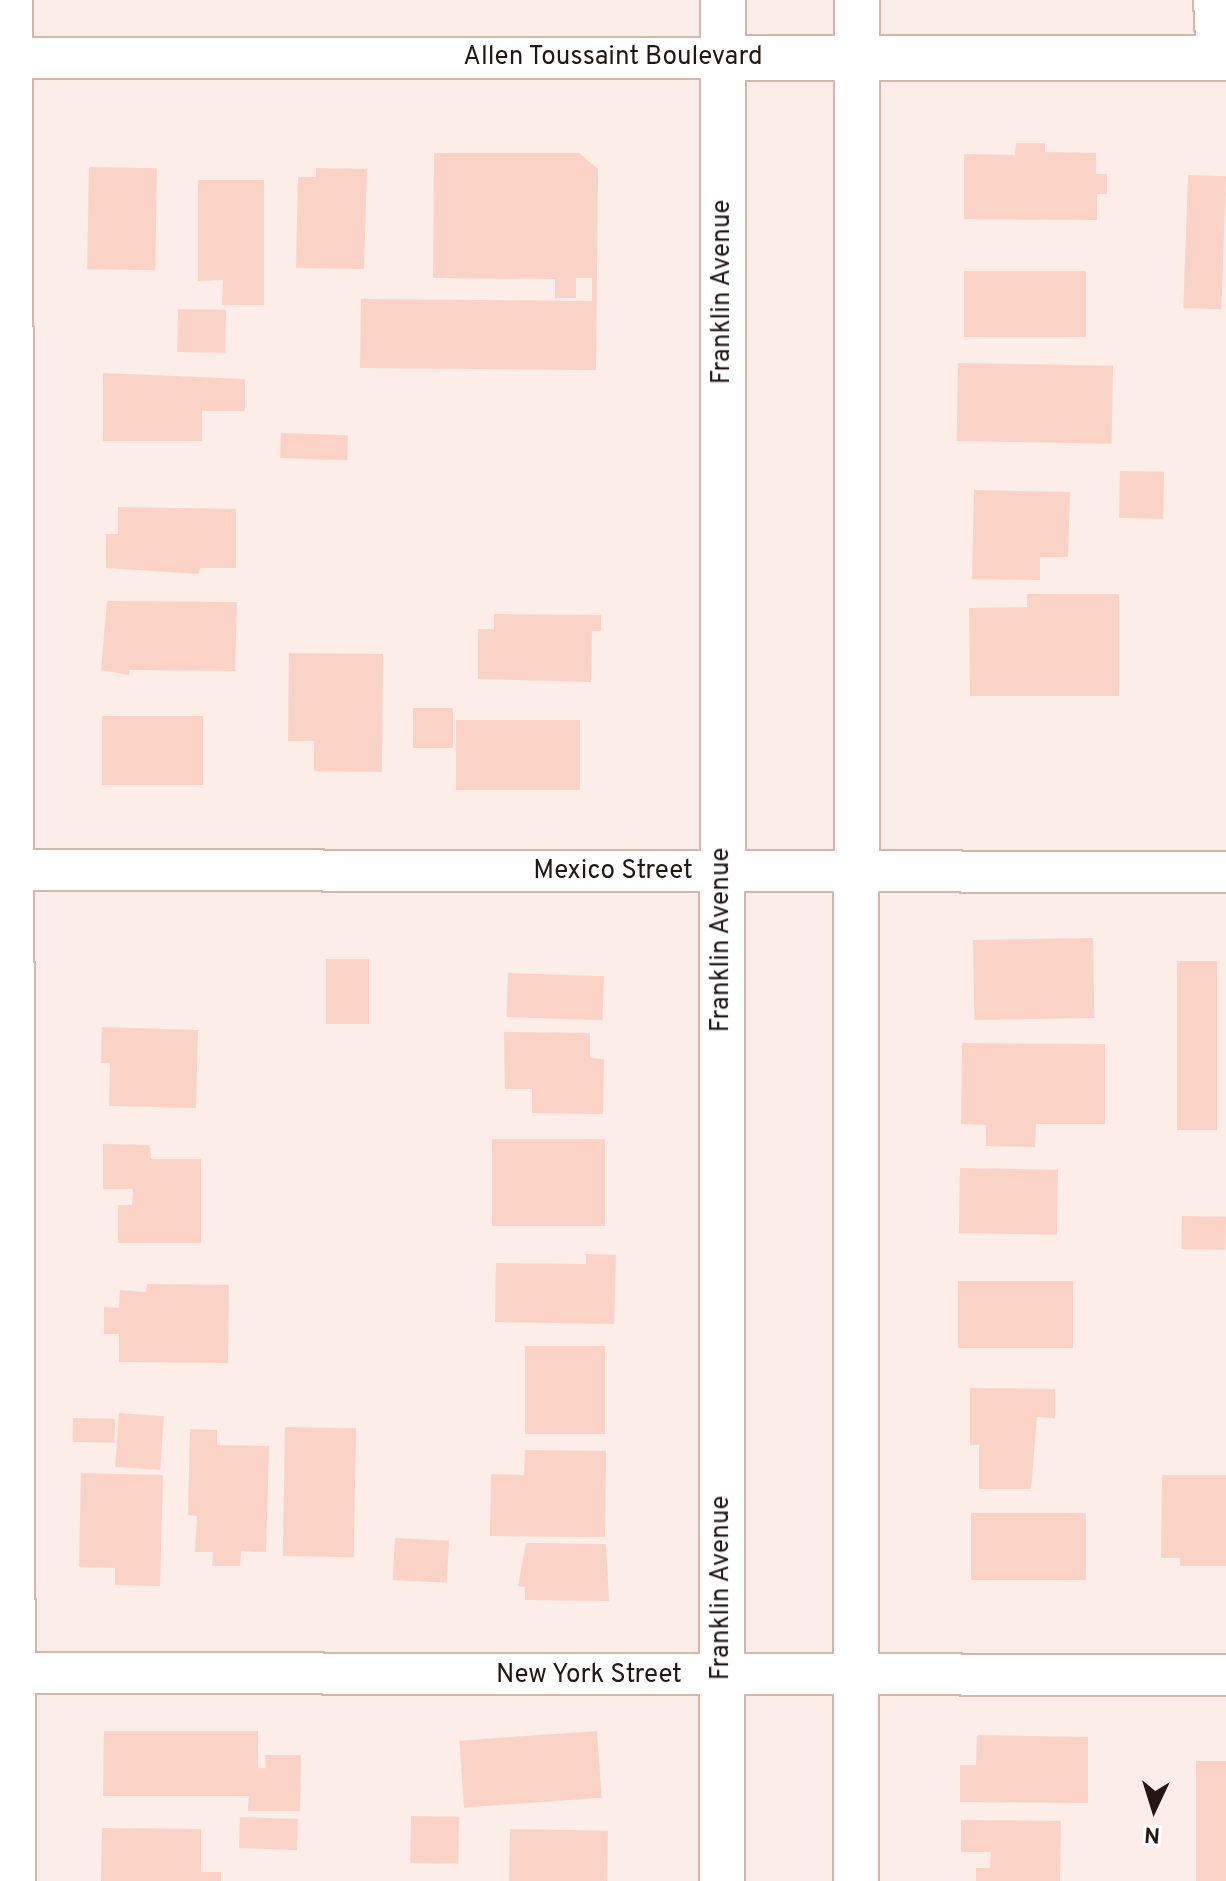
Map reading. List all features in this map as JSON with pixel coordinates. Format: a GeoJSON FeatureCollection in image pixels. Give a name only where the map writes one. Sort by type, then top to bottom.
{"type":"FeatureCollection","features":[{"type":"Feature","properties":{"kind":"street"},"geometry":{"type":"LineString","coordinates":[[12,0],[6,58],[7,1673],[15,1881]]}},
{"type":"Feature","properties":{"kind":"street","name":"Franklin Avenue"},"geometry":{"type":"LineString","coordinates":[[722,1881],[723,0]]}},
{"type":"Feature","properties":{"kind":"street"},"geometry":{"type":"LineString","coordinates":[[856,1881],[857,0]]}},
{"type":"Feature","properties":{"kind":"street"},"geometry":{"type":"LineString","coordinates":[[1216,0],[1222,58]]}},
{"type":"Feature","properties":{"kind":"street","name":"Allen Toussaint Boulevard"},"geometry":{"type":"LineString","coordinates":[[6,58],[1222,58]]}},
{"type":"Feature","properties":{"kind":"street","name":"Mexico Street"},"geometry":{"type":"LineString","coordinates":[[7,870],[1226,872]]}},
{"type":"Feature","properties":{"kind":"street","name":"New York Street"},"geometry":{"type":"LineString","coordinates":[[7,1673],[722,1677],[1226,1675]]}},
{"type":"Feature","properties":{"kind":"building"},"geometry":{"type":"Polygon","coordinates":[[[1016,143],[1045,143],[1045,152],[1096,153],[1096,174],[1107,174],[1107,194],[1097,194],[1097,220],[964,219],[964,154],[1015,155],[1016,143]]]}},
{"type":"Feature","properties":{"kind":"building"},"geometry":{"type":"Polygon","coordinates":[[[434,153],[579,153],[598,169],[596,370],[360,368],[361,299],[592,301],[592,278],[576,278],[576,298],[555,298],[555,279],[433,278],[434,153]]]}},
{"type":"Feature","properties":{"kind":"building"},"geometry":{"type":"Polygon","coordinates":[[[89,167],[157,168],[155,270],[87,269],[89,167]]]}},
{"type":"Feature","properties":{"kind":"building"},"geometry":{"type":"Polygon","coordinates":[[[316,168],[367,169],[364,269],[296,268],[298,177],[316,177],[316,168]]]}},
{"type":"Feature","properties":{"kind":"building"},"geometry":{"type":"Polygon","coordinates":[[[1188,175],[1226,176],[1221,309],[1183,308],[1188,175]]]}},
{"type":"Feature","properties":{"kind":"building"},"geometry":{"type":"Polygon","coordinates":[[[198,180],[264,180],[264,305],[222,305],[223,280],[198,281],[198,180]]]}},
{"type":"Feature","properties":{"kind":"building"},"geometry":{"type":"Polygon","coordinates":[[[964,271],[1086,271],[1086,337],[964,337],[964,271]]]}},
{"type":"Feature","properties":{"kind":"building"},"geometry":{"type":"Polygon","coordinates":[[[178,309],[226,310],[225,353],[177,352],[178,309]]]}},
{"type":"Feature","properties":{"kind":"building"},"geometry":{"type":"Polygon","coordinates":[[[958,363],[1113,366],[1112,444],[957,441],[958,363]]]}},
{"type":"Feature","properties":{"kind":"building"},"geometry":{"type":"Polygon","coordinates":[[[103,373],[245,379],[245,411],[202,411],[202,441],[103,441],[103,373]]]}},
{"type":"Feature","properties":{"kind":"building"},"geometry":{"type":"Polygon","coordinates":[[[281,433],[348,435],[347,460],[280,458],[281,433]]]}},
{"type":"Feature","properties":{"kind":"building"},"geometry":{"type":"Polygon","coordinates":[[[1120,471],[1164,472],[1163,519],[1119,518],[1120,471]]]}},
{"type":"Feature","properties":{"kind":"building"},"geometry":{"type":"Polygon","coordinates":[[[974,490],[1070,492],[1068,557],[1040,557],[1040,580],[972,579],[974,490]]]}},
{"type":"Feature","properties":{"kind":"building"},"geometry":{"type":"Polygon","coordinates":[[[118,507],[236,509],[236,568],[200,568],[199,574],[106,568],[106,534],[118,534],[118,507]]]}},
{"type":"Feature","properties":{"kind":"building"},"geometry":{"type":"Polygon","coordinates":[[[1027,594],[1119,594],[1119,696],[970,696],[969,608],[1027,607],[1027,594]]]}},
{"type":"Feature","properties":{"kind":"building"},"geometry":{"type":"Polygon","coordinates":[[[107,601],[237,602],[235,671],[130,670],[129,675],[101,670],[107,601]]]}},
{"type":"Feature","properties":{"kind":"building"},"geometry":{"type":"Polygon","coordinates":[[[494,614],[601,615],[601,631],[592,631],[591,682],[478,679],[478,629],[494,629],[494,614]]]}},
{"type":"Feature","properties":{"kind":"building"},"geometry":{"type":"Polygon","coordinates":[[[289,653],[383,654],[382,772],[314,771],[314,741],[288,741],[289,653]]]}},
{"type":"Feature","properties":{"kind":"building"},"geometry":{"type":"Polygon","coordinates":[[[413,708],[453,708],[453,748],[413,748],[413,708]]]}},
{"type":"Feature","properties":{"kind":"building"},"geometry":{"type":"Polygon","coordinates":[[[102,716],[203,716],[203,785],[102,785],[102,716]]]}},
{"type":"Feature","properties":{"kind":"building"},"geometry":{"type":"Polygon","coordinates":[[[456,720],[580,720],[580,790],[456,790],[456,720]]]}},
{"type":"Feature","properties":{"kind":"building"},"geometry":{"type":"Polygon","coordinates":[[[1093,938],[1094,1018],[974,1020],[973,940],[1093,938]]]}},
{"type":"Feature","properties":{"kind":"building"},"geometry":{"type":"Polygon","coordinates":[[[326,959],[369,959],[369,1024],[326,1024],[326,959]]]}},
{"type":"Feature","properties":{"kind":"building"},"geometry":{"type":"Polygon","coordinates":[[[1177,961],[1217,961],[1217,1130],[1177,1130],[1177,961]]]}},
{"type":"Feature","properties":{"kind":"building"},"geometry":{"type":"Polygon","coordinates":[[[508,973],[604,976],[602,1020],[506,1017],[508,973]]]}},
{"type":"Feature","properties":{"kind":"building"},"geometry":{"type":"Polygon","coordinates":[[[102,1027],[198,1030],[196,1108],[109,1106],[110,1063],[101,1063],[102,1027]]]}},
{"type":"Feature","properties":{"kind":"building"},"geometry":{"type":"Polygon","coordinates":[[[504,1032],[590,1033],[590,1058],[604,1059],[603,1114],[532,1113],[532,1089],[505,1089],[504,1032]]]}},
{"type":"Feature","properties":{"kind":"building"},"geometry":{"type":"Polygon","coordinates":[[[962,1043],[1105,1044],[1105,1124],[1036,1124],[1035,1147],[986,1146],[986,1125],[961,1124],[962,1043]]]}},
{"type":"Feature","properties":{"kind":"building"},"geometry":{"type":"Polygon","coordinates":[[[492,1139],[605,1139],[605,1226],[492,1226],[492,1139]]]}},
{"type":"Feature","properties":{"kind":"building"},"geometry":{"type":"Polygon","coordinates":[[[103,1144],[150,1145],[151,1159],[201,1159],[201,1243],[118,1243],[118,1205],[132,1205],[133,1189],[103,1189],[103,1144]]]}},
{"type":"Feature","properties":{"kind":"building"},"geometry":{"type":"Polygon","coordinates":[[[960,1168],[1058,1170],[1057,1235],[959,1233],[960,1168]]]}},
{"type":"Feature","properties":{"kind":"building"},"geometry":{"type":"Polygon","coordinates":[[[1182,1216],[1226,1217],[1225,1250],[1181,1249],[1182,1216]]]}},
{"type":"Feature","properties":{"kind":"building"},"geometry":{"type":"Polygon","coordinates":[[[586,1254],[616,1255],[614,1324],[495,1322],[496,1263],[586,1264],[586,1254]]]}},
{"type":"Feature","properties":{"kind":"building"},"geometry":{"type":"Polygon","coordinates":[[[958,1281],[1073,1281],[1073,1348],[958,1348],[958,1281]]]}},
{"type":"Feature","properties":{"kind":"building"},"geometry":{"type":"Polygon","coordinates":[[[147,1284],[229,1285],[228,1363],[119,1362],[119,1334],[104,1334],[104,1307],[119,1308],[120,1290],[146,1292],[147,1284]]]}},
{"type":"Feature","properties":{"kind":"building"},"geometry":{"type":"Polygon","coordinates":[[[525,1346],[605,1346],[605,1434],[525,1434],[525,1346]]]}},
{"type":"Feature","properties":{"kind":"building"},"geometry":{"type":"Polygon","coordinates":[[[970,1388],[1055,1389],[1055,1418],[1037,1417],[1031,1489],[979,1489],[979,1445],[970,1445],[970,1388]]]}},
{"type":"Feature","properties":{"kind":"building"},"geometry":{"type":"Polygon","coordinates":[[[119,1413],[164,1416],[160,1470],[115,1467],[119,1413]]]}},
{"type":"Feature","properties":{"kind":"building"},"geometry":{"type":"Polygon","coordinates":[[[73,1418],[115,1419],[115,1443],[73,1442],[73,1418]]]}},
{"type":"Feature","properties":{"kind":"building"},"geometry":{"type":"Polygon","coordinates":[[[285,1427],[356,1428],[354,1557],[283,1556],[285,1427]]]}},
{"type":"Feature","properties":{"kind":"building"},"geometry":{"type":"Polygon","coordinates":[[[190,1429],[217,1430],[217,1445],[269,1446],[266,1552],[241,1551],[240,1566],[212,1566],[213,1552],[195,1552],[197,1516],[188,1515],[190,1429]]]}},
{"type":"Feature","properties":{"kind":"building"},"geometry":{"type":"Polygon","coordinates":[[[525,1450],[606,1451],[605,1537],[490,1536],[491,1474],[524,1475],[525,1450]]]}},
{"type":"Feature","properties":{"kind":"building"},"geometry":{"type":"Polygon","coordinates":[[[81,1473],[163,1475],[160,1586],[115,1585],[115,1568],[79,1567],[81,1473]]]}},
{"type":"Feature","properties":{"kind":"building"},"geometry":{"type":"Polygon","coordinates":[[[1162,1475],[1226,1475],[1226,1566],[1180,1566],[1180,1558],[1161,1558],[1162,1475]]]}},
{"type":"Feature","properties":{"kind":"building"},"geometry":{"type":"Polygon","coordinates":[[[971,1513],[1086,1513],[1086,1580],[971,1580],[971,1513]]]}},
{"type":"Feature","properties":{"kind":"building"},"geometry":{"type":"Polygon","coordinates":[[[395,1538],[449,1541],[447,1583],[393,1580],[395,1538]]]}},
{"type":"Feature","properties":{"kind":"building"},"geometry":{"type":"Polygon","coordinates":[[[526,1543],[606,1544],[609,1601],[525,1600],[525,1587],[518,1586],[526,1543]]]}},
{"type":"Feature","properties":{"kind":"building"},"geometry":{"type":"Polygon","coordinates":[[[104,1731],[258,1731],[258,1768],[266,1768],[265,1755],[301,1755],[300,1811],[248,1811],[249,1796],[103,1796],[104,1731]]]}},
{"type":"Feature","properties":{"kind":"building"},"geometry":{"type":"Polygon","coordinates":[[[597,1731],[602,1798],[464,1807],[459,1741],[597,1731]]]}},
{"type":"Feature","properties":{"kind":"building"},"geometry":{"type":"Polygon","coordinates":[[[977,1735],[1088,1737],[1088,1803],[960,1802],[960,1765],[976,1765],[977,1735]]]}},
{"type":"Feature","properties":{"kind":"building"},"geometry":{"type":"Polygon","coordinates":[[[1196,1761],[1226,1761],[1226,1881],[1196,1881],[1196,1761]]]}},
{"type":"Feature","properties":{"kind":"building"},"geometry":{"type":"Polygon","coordinates":[[[411,1816],[459,1817],[458,1864],[410,1863],[411,1816]]]}},
{"type":"Feature","properties":{"kind":"building"},"geometry":{"type":"Polygon","coordinates":[[[240,1817],[298,1819],[297,1850],[239,1848],[240,1817]]]}},
{"type":"Feature","properties":{"kind":"building"},"geometry":{"type":"Polygon","coordinates":[[[961,1820],[1061,1821],[1060,1881],[976,1881],[976,1868],[990,1868],[991,1852],[961,1852],[961,1820]]]}},
{"type":"Feature","properties":{"kind":"building"},"geometry":{"type":"Polygon","coordinates":[[[102,1828],[201,1829],[201,1872],[221,1872],[221,1881],[101,1881],[102,1828]]]}},
{"type":"Feature","properties":{"kind":"building"},"geometry":{"type":"Polygon","coordinates":[[[510,1829],[608,1831],[607,1881],[509,1881],[510,1829]]]}}]}
